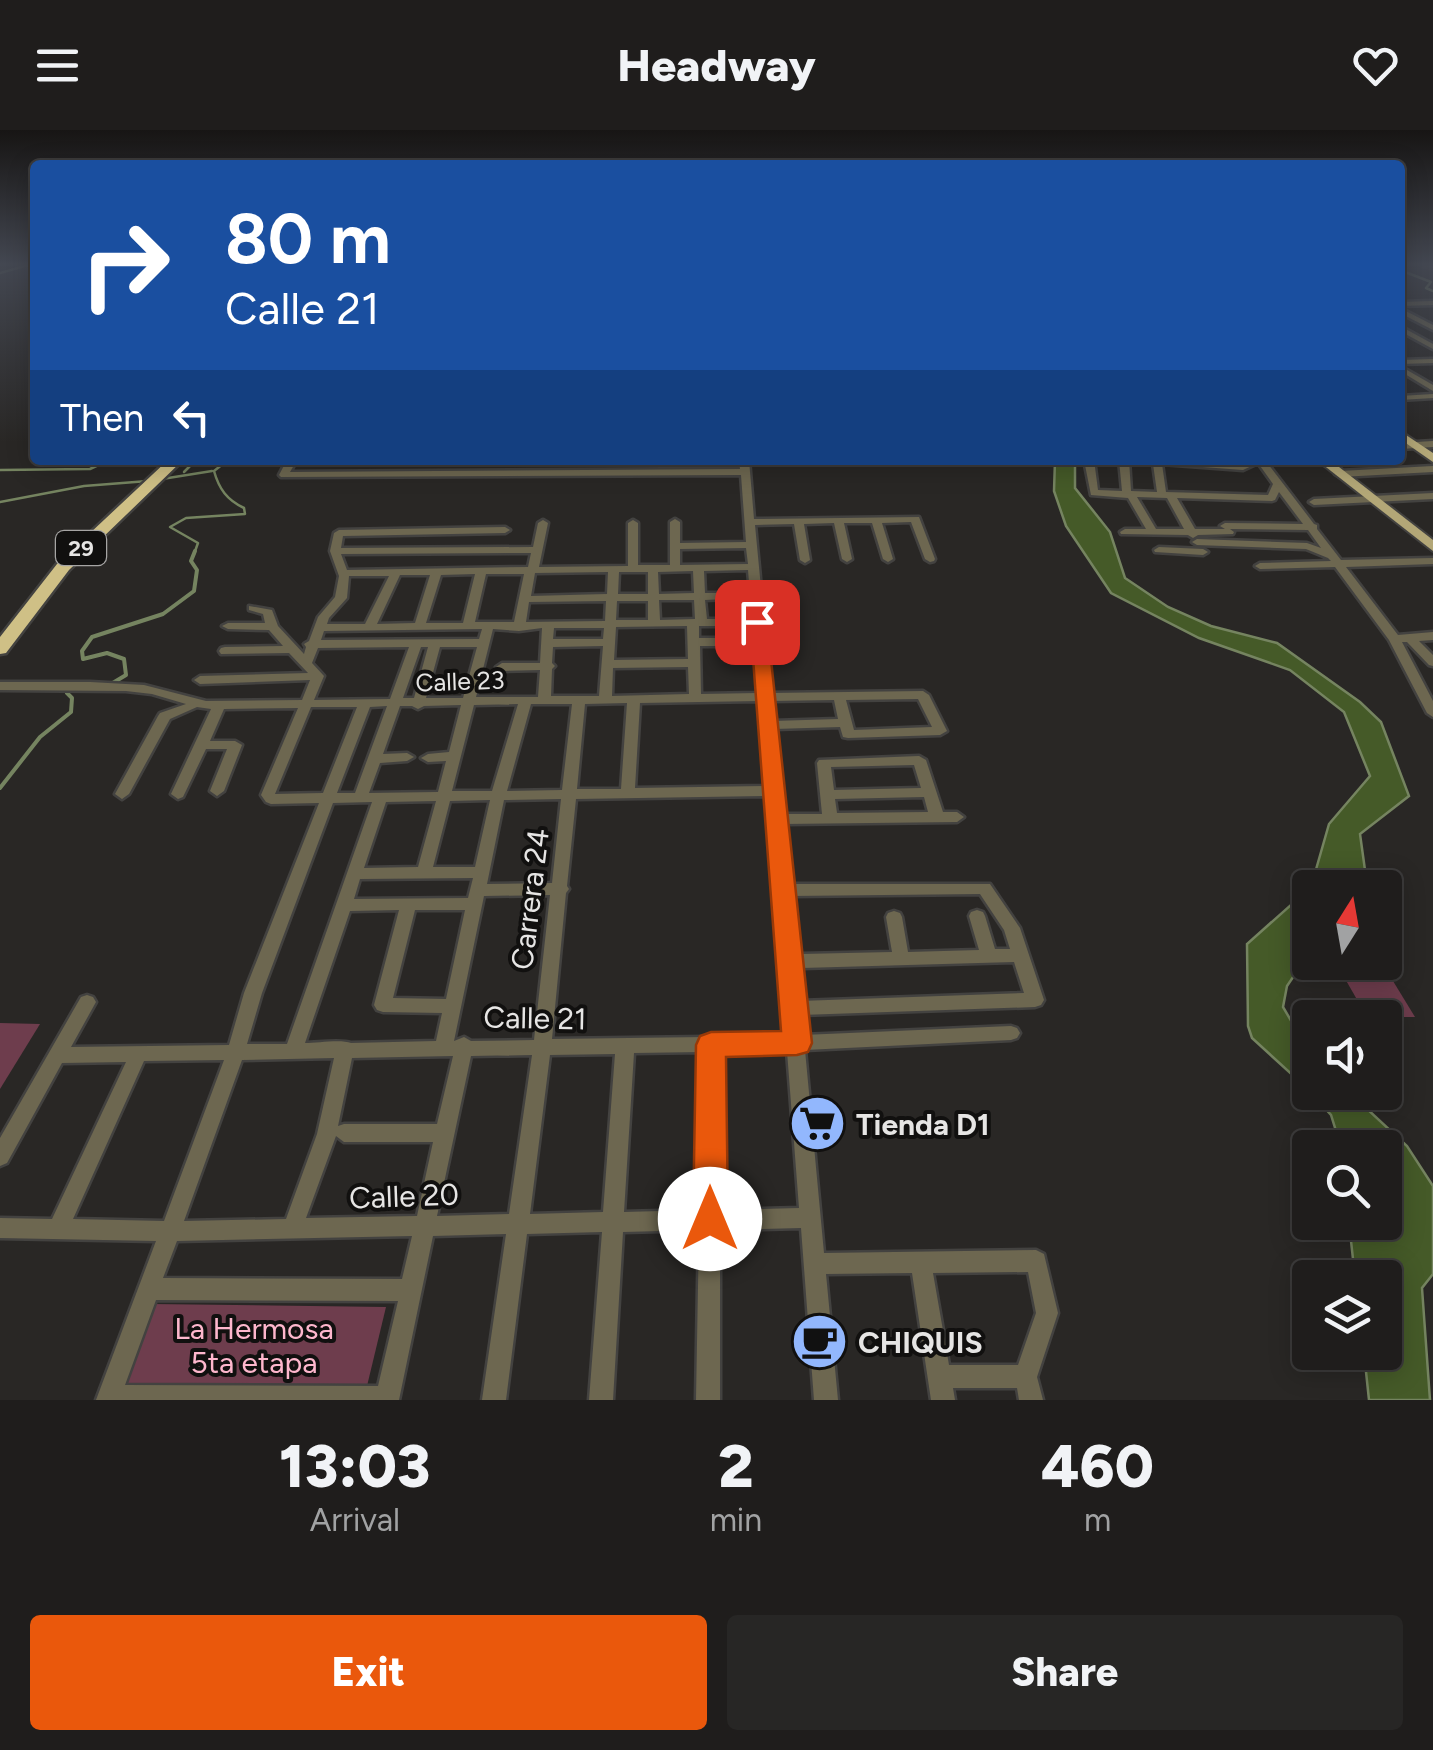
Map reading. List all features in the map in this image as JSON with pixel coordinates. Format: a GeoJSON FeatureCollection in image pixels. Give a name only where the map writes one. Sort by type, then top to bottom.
{"type":"FeatureCollection","features":[{"type":"Feature","properties":{"kind":"highway","name":"29"},"geometry":{"type":"LineString","coordinates":[[0,630],[75,539],[158,465]]}},
{"type":"Feature","properties":{"kind":"highway","name":"29"},"geometry":{"type":"LineString","coordinates":[[0,648],[63,566],[171,465]]}},
{"type":"Feature","properties":{"kind":"main road"},"geometry":{"type":"LineString","coordinates":[[1405,438],[1433,459]]}},
{"type":"Feature","properties":{"kind":"main road"},"geometry":{"type":"LineString","coordinates":[[1329,465],[1433,547]]}},
{"type":"Feature","properties":{"kind":"street"},"geometry":{"type":"LineString","coordinates":[[1405,328],[1432,327]]}},
{"type":"Feature","properties":{"kind":"street"},"geometry":{"type":"LineString","coordinates":[[1405,331],[1433,347]]}},
{"type":"Feature","properties":{"kind":"street"},"geometry":{"type":"LineString","coordinates":[[1405,353],[1414,352]]}},
{"type":"Feature","properties":{"kind":"street"},"geometry":{"type":"LineString","coordinates":[[1405,365],[1431,362]]}},
{"type":"Feature","properties":{"kind":"street"},"geometry":{"type":"LineString","coordinates":[[1405,369],[1433,393]]}},
{"type":"Feature","properties":{"kind":"street"},"geometry":{"type":"LineString","coordinates":[[1405,397],[1433,393]]}},
{"type":"Feature","properties":{"kind":"street"},"geometry":{"type":"LineString","coordinates":[[1405,446],[1433,444]]}},
{"type":"Feature","properties":{"kind":"street"},"geometry":{"type":"LineString","coordinates":[[289,465],[284,475],[619,473],[745,466],[826,1400]]}},
{"type":"Feature","properties":{"kind":"street"},"geometry":{"type":"LineString","coordinates":[[330,475],[335,465]]}},
{"type":"Feature","properties":{"kind":"street"},"geometry":{"type":"LineString","coordinates":[[370,475],[375,465]]}},
{"type":"Feature","properties":{"kind":"street"},"geometry":{"type":"LineString","coordinates":[[476,474],[479,465]]}},
{"type":"Feature","properties":{"kind":"street"},"geometry":{"type":"LineString","coordinates":[[495,474],[498,465]]}},
{"type":"Feature","properties":{"kind":"street"},"geometry":{"type":"LineString","coordinates":[[619,473],[620,465]]}},
{"type":"Feature","properties":{"kind":"street"},"geometry":{"type":"LineString","coordinates":[[1090,465],[1094,493],[1272,498],[1278,483]]}},
{"type":"Feature","properties":{"kind":"street"},"geometry":{"type":"LineString","coordinates":[[1125,465],[1129,495],[1152,531]]}},
{"type":"Feature","properties":{"kind":"street"},"geometry":{"type":"LineString","coordinates":[[1158,465],[1167,497],[1197,542]]}},
{"type":"Feature","properties":{"kind":"street"},"geometry":{"type":"LineString","coordinates":[[1186,465],[1202,497],[1237,544]]}},
{"type":"Feature","properties":{"kind":"street"},"geometry":{"type":"LineString","coordinates":[[1212,465],[1252,465]]}},
{"type":"Feature","properties":{"kind":"street"},"geometry":{"type":"LineString","coordinates":[[1263,465],[1403,638],[1433,662]]}},
{"type":"Feature","properties":{"kind":"street"},"geometry":{"type":"LineString","coordinates":[[1221,466],[1238,498],[1262,527]]}},
{"type":"Feature","properties":{"kind":"street"},"geometry":{"type":"LineString","coordinates":[[1340,474],[1433,469]]}},
{"type":"Feature","properties":{"kind":"street"},"geometry":{"type":"LineString","coordinates":[[1314,502],[1433,496]]}},
{"type":"Feature","properties":{"kind":"street"},"geometry":{"type":"LineString","coordinates":[[798,520],[805,560]]}},
{"type":"Feature","properties":{"kind":"street"},"geometry":{"type":"LineString","coordinates":[[838,520],[847,559]]}},
{"type":"Feature","properties":{"kind":"street"},"geometry":{"type":"LineString","coordinates":[[876,520],[888,558]]}},
{"type":"Feature","properties":{"kind":"street"},"geometry":{"type":"LineString","coordinates":[[749,522],[917,520],[930,558]]}},
{"type":"Feature","properties":{"kind":"street"},"geometry":{"type":"LineString","coordinates":[[633,522],[633,568]]}},
{"type":"Feature","properties":{"kind":"street"},"geometry":{"type":"LineString","coordinates":[[675,522],[676,568]]}},
{"type":"Feature","properties":{"kind":"street"},"geometry":{"type":"LineString","coordinates":[[519,627],[543,523]]}},
{"type":"Feature","properties":{"kind":"street"},"geometry":{"type":"LineString","coordinates":[[306,663],[318,628],[341,598],[342,573],[335,551],[340,533],[506,526],[468,628]]}},
{"type":"Feature","properties":{"kind":"street"},"geometry":{"type":"LineString","coordinates":[[1159,550],[1182,551],[1227,529],[1313,527]]}},
{"type":"Feature","properties":{"kind":"street"},"geometry":{"type":"LineString","coordinates":[[402,550],[408,531]]}},
{"type":"Feature","properties":{"kind":"street"},"geometry":{"type":"LineString","coordinates":[[436,550],[443,531]]}},
{"type":"Feature","properties":{"kind":"street"},"geometry":{"type":"LineString","coordinates":[[1125,532],[1168,532],[1197,542],[1316,547],[1340,562]]}},
{"type":"Feature","properties":{"kind":"street"},"geometry":{"type":"LineString","coordinates":[[1168,532],[1182,551]]}},
{"type":"Feature","properties":{"kind":"street"},"geometry":{"type":"LineString","coordinates":[[675,542],[752,541]]}},
{"type":"Feature","properties":{"kind":"street"},"geometry":{"type":"LineString","coordinates":[[370,628],[416,550]]}},
{"type":"Feature","properties":{"kind":"street"},"geometry":{"type":"LineString","coordinates":[[335,551],[538,550]]}},
{"type":"Feature","properties":{"kind":"street"},"geometry":{"type":"LineString","coordinates":[[1260,566],[1433,561]]}},
{"type":"Feature","properties":{"kind":"street"},"geometry":{"type":"LineString","coordinates":[[342,573],[754,567]]}},
{"type":"Feature","properties":{"kind":"street"},"geometry":{"type":"LineString","coordinates":[[653,568],[654,624]]}},
{"type":"Feature","properties":{"kind":"street"},"geometry":{"type":"LineString","coordinates":[[695,699],[698,568]]}},
{"type":"Feature","properties":{"kind":"street"},"geometry":{"type":"LineString","coordinates":[[605,700],[614,569]]}},
{"type":"Feature","properties":{"kind":"street"},"geometry":{"type":"LineString","coordinates":[[420,628],[437,571]]}},
{"type":"Feature","properties":{"kind":"street"},"geometry":{"type":"LineString","coordinates":[[524,599],[726,596]]}},
{"type":"Feature","properties":{"kind":"street"},"geometry":{"type":"LineString","coordinates":[[253,608],[268,612],[272,627],[318,676]]}},
{"type":"Feature","properties":{"kind":"street"},"geometry":{"type":"LineString","coordinates":[[318,628],[757,622]]}},
{"type":"Feature","properties":{"kind":"street"},"geometry":{"type":"LineString","coordinates":[[228,626],[272,627]]}},
{"type":"Feature","properties":{"kind":"street"},"geometry":{"type":"LineString","coordinates":[[424,873],[488,627]]}},
{"type":"Feature","properties":{"kind":"street"},"geometry":{"type":"LineString","coordinates":[[544,701],[549,666],[548,627]]}},
{"type":"Feature","properties":{"kind":"street"},"geometry":{"type":"LineString","coordinates":[[1403,638],[1433,636]]}},
{"type":"Feature","properties":{"kind":"street"},"geometry":{"type":"LineString","coordinates":[[1403,638],[1433,713]]}},
{"type":"Feature","properties":{"kind":"street"},"geometry":{"type":"LineString","coordinates":[[550,642],[609,642]]}},
{"type":"Feature","properties":{"kind":"street"},"geometry":{"type":"LineString","coordinates":[[694,642],[760,642]]}},
{"type":"Feature","properties":{"kind":"street"},"geometry":{"type":"LineString","coordinates":[[310,644],[483,643]]}},
{"type":"Feature","properties":{"kind":"street"},"geometry":{"type":"LineString","coordinates":[[360,798],[416,644]]}},
{"type":"Feature","properties":{"kind":"street"},"geometry":{"type":"LineString","coordinates":[[418,705],[435,644]]}},
{"type":"Feature","properties":{"kind":"street"},"geometry":{"type":"LineString","coordinates":[[225,651],[292,649]]}},
{"type":"Feature","properties":{"kind":"street"},"geometry":{"type":"LineString","coordinates":[[608,664],[694,663]]}},
{"type":"Feature","properties":{"kind":"street"},"geometry":{"type":"LineString","coordinates":[[502,666],[549,666]]}},
{"type":"Feature","properties":{"kind":"street"},"geometry":{"type":"LineString","coordinates":[[178,794],[203,745],[213,704],[198,674],[318,676]]}},
{"type":"Feature","properties":{"kind":"street"},"geometry":{"type":"LineString","coordinates":[[318,676],[268,795],[271,799],[773,791]]}},
{"type":"Feature","properties":{"kind":"street","name":"Calle 23"},"geometry":{"type":"LineString","coordinates":[[0,686],[146,689],[181,702],[213,704],[364,706],[924,695],[940,731],[846,729]]}},
{"type":"Feature","properties":{"kind":"street"},"geometry":{"type":"LineString","coordinates":[[770,726],[846,729],[840,696]]}},
{"type":"Feature","properties":{"kind":"street"},"geometry":{"type":"LineString","coordinates":[[628,793],[634,700]]}},
{"type":"Feature","properties":{"kind":"street"},"geometry":{"type":"LineString","coordinates":[[364,706],[253,993],[172,1231],[109,1399],[387,1399],[445,1134],[454,1045],[452,1006],[498,796],[526,702]]}},
{"type":"Feature","properties":{"kind":"street","name":"Carrera 24"},"geometry":{"type":"LineString","coordinates":[[494,1400],[542,1048],[579,702]]}},
{"type":"Feature","properties":{"kind":"street"},"geometry":{"type":"LineString","coordinates":[[122,794],[170,711],[213,704]]}},
{"type":"Feature","properties":{"kind":"street"},"geometry":{"type":"LineString","coordinates":[[203,745],[235,745],[217,791]]}},
{"type":"Feature","properties":{"kind":"street"},"geometry":{"type":"LineString","coordinates":[[428,758],[454,756]]}},
{"type":"Feature","properties":{"kind":"street"},"geometry":{"type":"LineString","coordinates":[[374,759],[407,757]]}},
{"type":"Feature","properties":{"kind":"street"},"geometry":{"type":"LineString","coordinates":[[830,819],[824,763],[919,760],[937,817]]}},
{"type":"Feature","properties":{"kind":"street"},"geometry":{"type":"LineString","coordinates":[[827,795],[928,792]]}},
{"type":"Feature","properties":{"kind":"street"},"geometry":{"type":"LineString","coordinates":[[294,1048],[381,797]]}},
{"type":"Feature","properties":{"kind":"street"},"geometry":{"type":"LineString","coordinates":[[776,819],[957,817]]}},
{"type":"Feature","properties":{"kind":"street"},"geometry":{"type":"LineString","coordinates":[[354,874],[481,872]]}},
{"type":"Feature","properties":{"kind":"street"},"geometry":{"type":"LineString","coordinates":[[782,890],[984,888],[1012,928],[1035,1000],[794,1008]]}},
{"type":"Feature","properties":{"kind":"street"},"geometry":{"type":"LineString","coordinates":[[344,905],[410,904],[561,889]]}},
{"type":"Feature","properties":{"kind":"street"},"geometry":{"type":"LineString","coordinates":[[410,904],[382,1005],[452,1006]]}},
{"type":"Feature","properties":{"kind":"street"},"geometry":{"type":"LineString","coordinates":[[977,916],[989,956]]}},
{"type":"Feature","properties":{"kind":"street"},"geometry":{"type":"LineString","coordinates":[[894,917],[901,958]]}},
{"type":"Feature","properties":{"kind":"street"},"geometry":{"type":"LineString","coordinates":[[802,961],[1021,954]]}},
{"type":"Feature","properties":{"kind":"street"},"geometry":{"type":"LineString","coordinates":[[0,1157],[87,1002]]}},
{"type":"Feature","properties":{"kind":"street","name":"Calle 21"},"geometry":{"type":"LineString","coordinates":[[58,1055],[454,1045],[711,1045],[1011,1033]]}},
{"type":"Feature","properties":{"kind":"street"},"geometry":{"type":"LineString","coordinates":[[708,1400],[711,1045]]}},
{"type":"Feature","properties":{"kind":"street"},"geometry":{"type":"LineString","coordinates":[[600,1400],[625,1046]]}},
{"type":"Feature","properties":{"kind":"street"},"geometry":{"type":"LineString","coordinates":[[292,1229],[328,1134],[345,1048]]}},
{"type":"Feature","properties":{"kind":"street"},"geometry":{"type":"LineString","coordinates":[[58,1229],[139,1052]]}},
{"type":"Feature","properties":{"kind":"street"},"geometry":{"type":"LineString","coordinates":[[344,1133],[445,1134]]}},
{"type":"Feature","properties":{"kind":"street","name":"Calle 20"},"geometry":{"type":"LineString","coordinates":[[0,1228],[172,1231],[809,1218]]}},
{"type":"Feature","properties":{"kind":"street"},"geometry":{"type":"LineString","coordinates":[[814,1264],[1036,1261],[1047,1312],[1029,1388],[941,1388],[921,1263]]}},
{"type":"Feature","properties":{"kind":"street"},"geometry":{"type":"LineString","coordinates":[[150,1290],[410,1290]]}},
{"type":"Feature","properties":{"kind":"green space"},"geometry":{"type":"Polygon","coordinates":[[[1346,980],[1392,980],[1415,1017],[1402,1017],[1402,1000],[1357,1000],[1346,980]]]}},
{"type":"Feature","properties":{"kind":"green space"},"geometry":{"type":"Polygon","coordinates":[[[0,1023],[40,1024],[0,1089],[0,1023]]]}},
{"type":"Feature","properties":{"kind":"green space","name":"La Hermosa 5ta etapa"},"geometry":{"type":"Polygon","coordinates":[[[151,1304],[386,1307],[367,1386],[123,1387],[151,1304]]]}},
{"type":"Feature","properties":{"kind":"shaded area"},"geometry":{"type":"Polygon","coordinates":[[[1055,465],[1075,465],[1075,488],[1110,532],[1125,578],[1168,607],[1211,626],[1277,643],[1360,702],[1381,722],[1409,796],[1360,834],[1365,870],[1316,870],[1329,824],[1370,776],[1344,712],[1290,670],[1199,638],[1111,593],[1066,526],[1054,491],[1055,465]]]}},
{"type":"Feature","properties":{"kind":"shaded area"},"geometry":{"type":"Polygon","coordinates":[[[1292,904],[1292,979],[1283,1007],[1292,1022],[1292,1075],[1252,1038],[1248,1026],[1247,944],[1292,904]]]}},
{"type":"Feature","properties":{"kind":"shaded area"},"geometry":{"type":"Polygon","coordinates":[[[1326,1110],[1368,1110],[1390,1130],[1336,1130],[1326,1110]]]}},
{"type":"Feature","properties":{"kind":"shaded area"},"geometry":{"type":"Polygon","coordinates":[[[1402,1141],[1433,1186],[1433,1274],[1422,1288],[1430,1400],[1369,1400],[1366,1370],[1402,1370],[1402,1260],[1353,1260],[1351,1240],[1402,1240],[1402,1141]]]}},
{"type":"Feature","properties":{"kind":"waterway"},"geometry":{"type":"LineString","coordinates":[[0,470],[90,469],[98,465]]}},
{"type":"Feature","properties":{"kind":"waterway"},"geometry":{"type":"LineString","coordinates":[[184,472],[191,465]]}},
{"type":"Feature","properties":{"kind":"waterway"},"geometry":{"type":"LineString","coordinates":[[194,554],[198,543],[170,527],[186,518],[245,514],[244,508],[224,493],[218,483],[214,471],[222,465]]}},
{"type":"Feature","properties":{"kind":"waterway"},"geometry":{"type":"LineString","coordinates":[[162,479],[212,471]]}},
{"type":"Feature","properties":{"kind":"waterway"},"geometry":{"type":"LineString","coordinates":[[0,502],[84,486],[148,481]]}},
{"type":"Feature","properties":{"kind":"waterway"},"geometry":{"type":"LineString","coordinates":[[111,684],[126,675],[124,659],[107,653],[83,659],[82,651],[92,637],[163,614],[194,591],[197,570],[191,561],[195,551]]}},
{"type":"Feature","properties":{"kind":"waterway"},"geometry":{"type":"LineString","coordinates":[[0,788],[40,737],[71,712],[72,698],[67,693],[73,688]]}},
{"type":"Feature","properties":{"kind":"place","name":"Tienda D1"},"geometry":{"type":"Point","coordinates":[817,1124]}},
{"type":"Feature","properties":{"kind":"place","name":"CHIQUIS"},"geometry":{"type":"Point","coordinates":[819,1342]}},
{"type":"Feature","properties":{"kind":"route"},"geometry":{"type":"LineString","coordinates":[[710,1219],[711,1045],[797,1043],[770,726],[757,622]]}}]}
